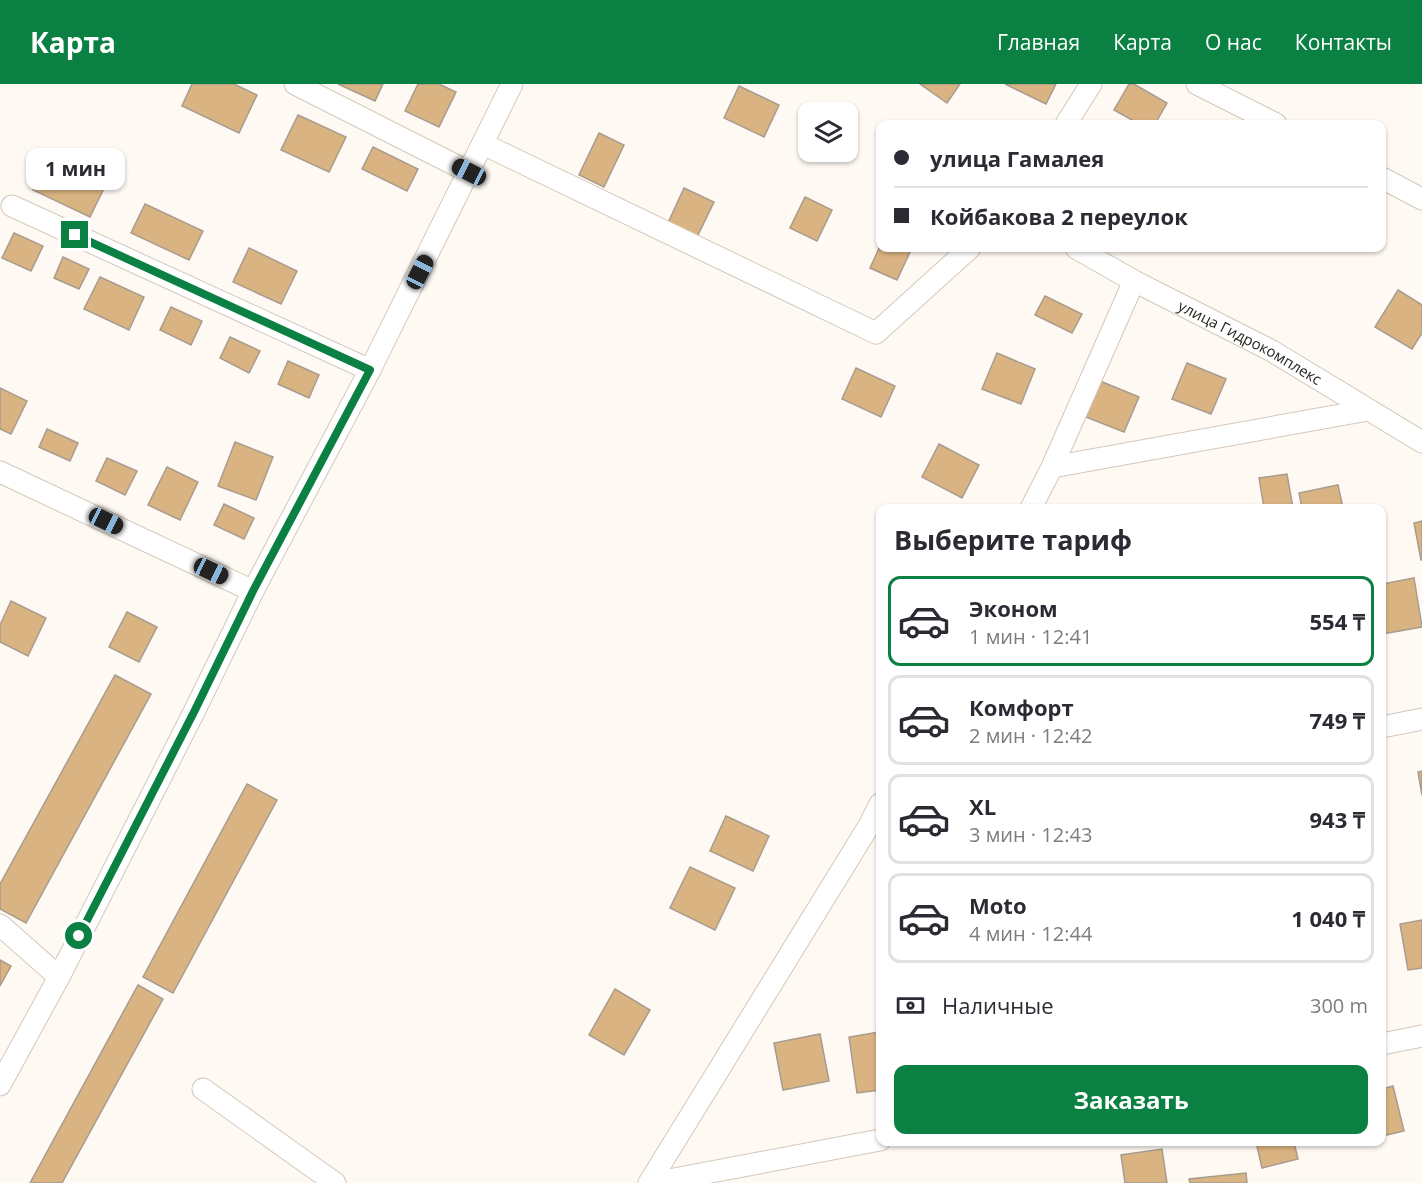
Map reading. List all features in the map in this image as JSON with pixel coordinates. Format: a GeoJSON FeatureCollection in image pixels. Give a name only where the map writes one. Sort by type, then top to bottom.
{"type":"FeatureCollection","features":[{"type":"Feature","properties":{"kind":"street"},"geometry":{"type":"LineString","coordinates":[[295,84],[469,172]]}},
{"type":"Feature","properties":{"kind":"street"},"geometry":{"type":"LineString","coordinates":[[0,1085],[59,976],[253,591],[370,370],[512,84]]}},
{"type":"Feature","properties":{"kind":"street"},"geometry":{"type":"LineString","coordinates":[[1068,120],[1091,84]]}},
{"type":"Feature","properties":{"kind":"street"},"geometry":{"type":"LineString","coordinates":[[1197,84],[1268,120]]}},
{"type":"Feature","properties":{"kind":"street"},"geometry":{"type":"LineString","coordinates":[[483,144],[876,333],[966,252]]}},
{"type":"Feature","properties":{"kind":"street"},"geometry":{"type":"LineString","coordinates":[[1386,180],[1422,199]]}},
{"type":"Feature","properties":{"kind":"street"},"geometry":{"type":"LineString","coordinates":[[12,206],[370,370]]}},
{"type":"Feature","properties":{"kind":"street","name":"улица Гидрокомплекс"},"geometry":{"type":"LineString","coordinates":[[1084,252],[1134,281],[1272,351],[1422,442]]}},
{"type":"Feature","properties":{"kind":"street"},"geometry":{"type":"LineString","coordinates":[[1033,504],[1052,467],[1134,281]]}},
{"type":"Feature","properties":{"kind":"street"},"geometry":{"type":"LineString","coordinates":[[1052,467],[1368,410]]}},
{"type":"Feature","properties":{"kind":"street"},"geometry":{"type":"LineString","coordinates":[[0,472],[253,591]]}},
{"type":"Feature","properties":{"kind":"street"},"geometry":{"type":"LineString","coordinates":[[1386,726],[1422,719]]}},
{"type":"Feature","properties":{"kind":"street"},"geometry":{"type":"LineString","coordinates":[[651,1183],[875,823]]}},
{"type":"Feature","properties":{"kind":"street"},"geometry":{"type":"LineString","coordinates":[[0,925],[59,976]]}},
{"type":"Feature","properties":{"kind":"street"},"geometry":{"type":"LineString","coordinates":[[1386,1043],[1422,1036]]}},
{"type":"Feature","properties":{"kind":"street"},"geometry":{"type":"LineString","coordinates":[[203,1089],[335,1183]]}},
{"type":"Feature","properties":{"kind":"street"},"geometry":{"type":"LineString","coordinates":[[651,1183],[876,1141]]}},
{"type":"Feature","properties":{"kind":"building"},"geometry":{"type":"Polygon","coordinates":[[[192,84],[234,84],[257,95],[239,133],[182,106],[192,84]]]}},
{"type":"Feature","properties":{"kind":"building"},"geometry":{"type":"Polygon","coordinates":[[[338,84],[383,84],[375,101],[338,84]]]}},
{"type":"Feature","properties":{"kind":"building"},"geometry":{"type":"Polygon","coordinates":[[[418,84],[439,84],[456,92],[439,127],[405,111],[418,84]]]}},
{"type":"Feature","properties":{"kind":"building"},"geometry":{"type":"Polygon","coordinates":[[[920,84],[960,84],[947,103],[920,84]]]}},
{"type":"Feature","properties":{"kind":"building"},"geometry":{"type":"Polygon","coordinates":[[[1005,84],[1056,84],[1046,104],[1005,84]]]}},
{"type":"Feature","properties":{"kind":"building"},"geometry":{"type":"Polygon","coordinates":[[[1129,84],[1134,84],[1167,103],[1157,120],[1132,120],[1114,110],[1129,84]]]}},
{"type":"Feature","properties":{"kind":"building"},"geometry":{"type":"Polygon","coordinates":[[[739,86],[779,105],[764,137],[724,118],[739,86]]]}},
{"type":"Feature","properties":{"kind":"building"},"geometry":{"type":"Polygon","coordinates":[[[298,115],[346,137],[329,172],[281,150],[298,115]]]}},
{"type":"Feature","properties":{"kind":"building"},"geometry":{"type":"Polygon","coordinates":[[[599,133],[624,145],[604,187],[579,175],[599,133]]]}},
{"type":"Feature","properties":{"kind":"building"},"geometry":{"type":"Polygon","coordinates":[[[373,147],[418,169],[407,191],[362,169],[373,147]]]}},
{"type":"Feature","properties":{"kind":"building"},"geometry":{"type":"Polygon","coordinates":[[[49,155],[107,182],[90,217],[33,190],[49,155]]]}},
{"type":"Feature","properties":{"kind":"building"},"geometry":{"type":"Polygon","coordinates":[[[684,188],[714,202],[697,237],[668,223],[684,188]]]}},
{"type":"Feature","properties":{"kind":"building"},"geometry":{"type":"Polygon","coordinates":[[[805,197],[832,210],[817,241],[790,228],[805,197]]]}},
{"type":"Feature","properties":{"kind":"building"},"geometry":{"type":"Polygon","coordinates":[[[145,204],[203,231],[189,260],[131,233],[145,204]]]}},
{"type":"Feature","properties":{"kind":"building"},"geometry":{"type":"Polygon","coordinates":[[[14,233],[43,246],[31,271],[2,258],[14,233]]]}},
{"type":"Feature","properties":{"kind":"building"},"geometry":{"type":"Polygon","coordinates":[[[249,248],[297,271],[281,304],[233,282],[249,248]]]}},
{"type":"Feature","properties":{"kind":"building"},"geometry":{"type":"Polygon","coordinates":[[[877,252],[910,252],[897,280],[870,268],[877,252]]]}},
{"type":"Feature","properties":{"kind":"building"},"geometry":{"type":"Polygon","coordinates":[[[63,257],[89,269],[79,289],[54,278],[63,257]]]}},
{"type":"Feature","properties":{"kind":"building"},"geometry":{"type":"Polygon","coordinates":[[[100,277],[144,297],[129,330],[84,309],[100,277]]]}},
{"type":"Feature","properties":{"kind":"building"},"geometry":{"type":"Polygon","coordinates":[[[1398,290],[1422,305],[1422,333],[1412,349],[1375,327],[1398,290]]]}},
{"type":"Feature","properties":{"kind":"building"},"geometry":{"type":"Polygon","coordinates":[[[1045,296],[1082,314],[1072,333],[1035,315],[1045,296]]]}},
{"type":"Feature","properties":{"kind":"building"},"geometry":{"type":"Polygon","coordinates":[[[171,307],[202,321],[191,345],[160,330],[171,307]]]}},
{"type":"Feature","properties":{"kind":"building"},"geometry":{"type":"Polygon","coordinates":[[[230,337],[260,351],[249,373],[220,358],[230,337]]]}},
{"type":"Feature","properties":{"kind":"building"},"geometry":{"type":"Polygon","coordinates":[[[997,353],[1035,369],[1021,404],[982,389],[997,353]]]}},
{"type":"Feature","properties":{"kind":"building"},"geometry":{"type":"Polygon","coordinates":[[[288,361],[319,375],[309,398],[278,384],[288,361]]]}},
{"type":"Feature","properties":{"kind":"building"},"geometry":{"type":"Polygon","coordinates":[[[1187,363],[1226,379],[1211,414],[1172,399],[1187,363]]]}},
{"type":"Feature","properties":{"kind":"building"},"geometry":{"type":"Polygon","coordinates":[[[856,368],[895,386],[881,417],[842,399],[856,368]]]}},
{"type":"Feature","properties":{"kind":"building"},"geometry":{"type":"Polygon","coordinates":[[[1100,381],[1139,397],[1124,432],[1086,417],[1100,381]]]}},
{"type":"Feature","properties":{"kind":"building"},"geometry":{"type":"Polygon","coordinates":[[[0,388],[27,401],[11,434],[0,429],[0,388]]]}},
{"type":"Feature","properties":{"kind":"building"},"geometry":{"type":"Polygon","coordinates":[[[47,429],[78,443],[70,461],[39,447],[47,429]]]}},
{"type":"Feature","properties":{"kind":"building"},"geometry":{"type":"Polygon","coordinates":[[[235,442],[273,457],[256,500],[218,486],[235,442]]]}},
{"type":"Feature","properties":{"kind":"building"},"geometry":{"type":"Polygon","coordinates":[[[939,444],[979,465],[962,498],[922,477],[939,444]]]}},
{"type":"Feature","properties":{"kind":"building"},"geometry":{"type":"Polygon","coordinates":[[[107,458],[137,471],[125,495],[96,481],[107,458]]]}},
{"type":"Feature","properties":{"kind":"building"},"geometry":{"type":"Polygon","coordinates":[[[167,467],[198,482],[180,520],[148,505],[167,467]]]}},
{"type":"Feature","properties":{"kind":"building"},"geometry":{"type":"Polygon","coordinates":[[[1287,474],[1292,504],[1263,504],[1259,478],[1287,474]]]}},
{"type":"Feature","properties":{"kind":"building"},"geometry":{"type":"Polygon","coordinates":[[[1338,485],[1342,504],[1301,504],[1299,493],[1338,485]]]}},
{"type":"Feature","properties":{"kind":"building"},"geometry":{"type":"Polygon","coordinates":[[[224,504],[254,518],[244,539],[214,525],[224,504]]]}},
{"type":"Feature","properties":{"kind":"building"},"geometry":{"type":"Polygon","coordinates":[[[1422,521],[1422,560],[1421,560],[1414,523],[1422,521]]]}},
{"type":"Feature","properties":{"kind":"building"},"geometry":{"type":"Polygon","coordinates":[[[1414,578],[1422,627],[1386,633],[1386,583],[1414,578]]]}},
{"type":"Feature","properties":{"kind":"building"},"geometry":{"type":"Polygon","coordinates":[[[11,601],[46,618],[28,656],[0,642],[0,625],[11,601]]]}},
{"type":"Feature","properties":{"kind":"building"},"geometry":{"type":"Polygon","coordinates":[[[127,612],[157,627],[139,662],[109,647],[127,612]]]}},
{"type":"Feature","properties":{"kind":"building"},"geometry":{"type":"Polygon","coordinates":[[[115,675],[151,694],[26,923],[0,909],[0,884],[115,675]]]}},
{"type":"Feature","properties":{"kind":"building"},"geometry":{"type":"Polygon","coordinates":[[[1422,771],[1422,795],[1418,772],[1422,771]]]}},
{"type":"Feature","properties":{"kind":"building"},"geometry":{"type":"Polygon","coordinates":[[[247,784],[277,800],[173,993],[143,977],[247,784]]]}},
{"type":"Feature","properties":{"kind":"building"},"geometry":{"type":"Polygon","coordinates":[[[726,816],[769,836],[753,871],[710,851],[726,816]]]}},
{"type":"Feature","properties":{"kind":"building"},"geometry":{"type":"Polygon","coordinates":[[[690,867],[735,888],[715,930],[670,908],[690,867]]]}},
{"type":"Feature","properties":{"kind":"building"},"geometry":{"type":"Polygon","coordinates":[[[1422,920],[1422,968],[1408,970],[1400,924],[1422,920]]]}},
{"type":"Feature","properties":{"kind":"building"},"geometry":{"type":"Polygon","coordinates":[[[0,960],[11,966],[0,986],[0,960]]]}},
{"type":"Feature","properties":{"kind":"building"},"geometry":{"type":"Polygon","coordinates":[[[138,985],[163,999],[62,1183],[30,1183],[138,985]]]}},
{"type":"Feature","properties":{"kind":"building"},"geometry":{"type":"Polygon","coordinates":[[[615,989],[650,1010],[624,1055],[589,1035],[615,989]]]}},
{"type":"Feature","properties":{"kind":"building"},"geometry":{"type":"Polygon","coordinates":[[[876,1033],[876,1091],[857,1093],[849,1037],[876,1033]]]}},
{"type":"Feature","properties":{"kind":"building"},"geometry":{"type":"Polygon","coordinates":[[[820,1034],[829,1081],[783,1090],[774,1043],[820,1034]]]}},
{"type":"Feature","properties":{"kind":"building"},"geometry":{"type":"Polygon","coordinates":[[[1393,1086],[1404,1131],[1386,1135],[1386,1088],[1393,1086]]]}},
{"type":"Feature","properties":{"kind":"building"},"geometry":{"type":"Polygon","coordinates":[[[1257,1146],[1295,1146],[1298,1159],[1262,1168],[1257,1146]]]}},
{"type":"Feature","properties":{"kind":"building"},"geometry":{"type":"Polygon","coordinates":[[[1162,1149],[1167,1183],[1125,1183],[1121,1155],[1162,1149]]]}},
{"type":"Feature","properties":{"kind":"building"},"geometry":{"type":"Polygon","coordinates":[[[1246,1173],[1247,1183],[1190,1183],[1189,1179],[1246,1173]]]}},
{"type":"Feature","properties":{"kind":"route"},"geometry":{"type":"LineString","coordinates":[[75,235],[370,370],[253,591],[194,712],[79,936]]}}]}
